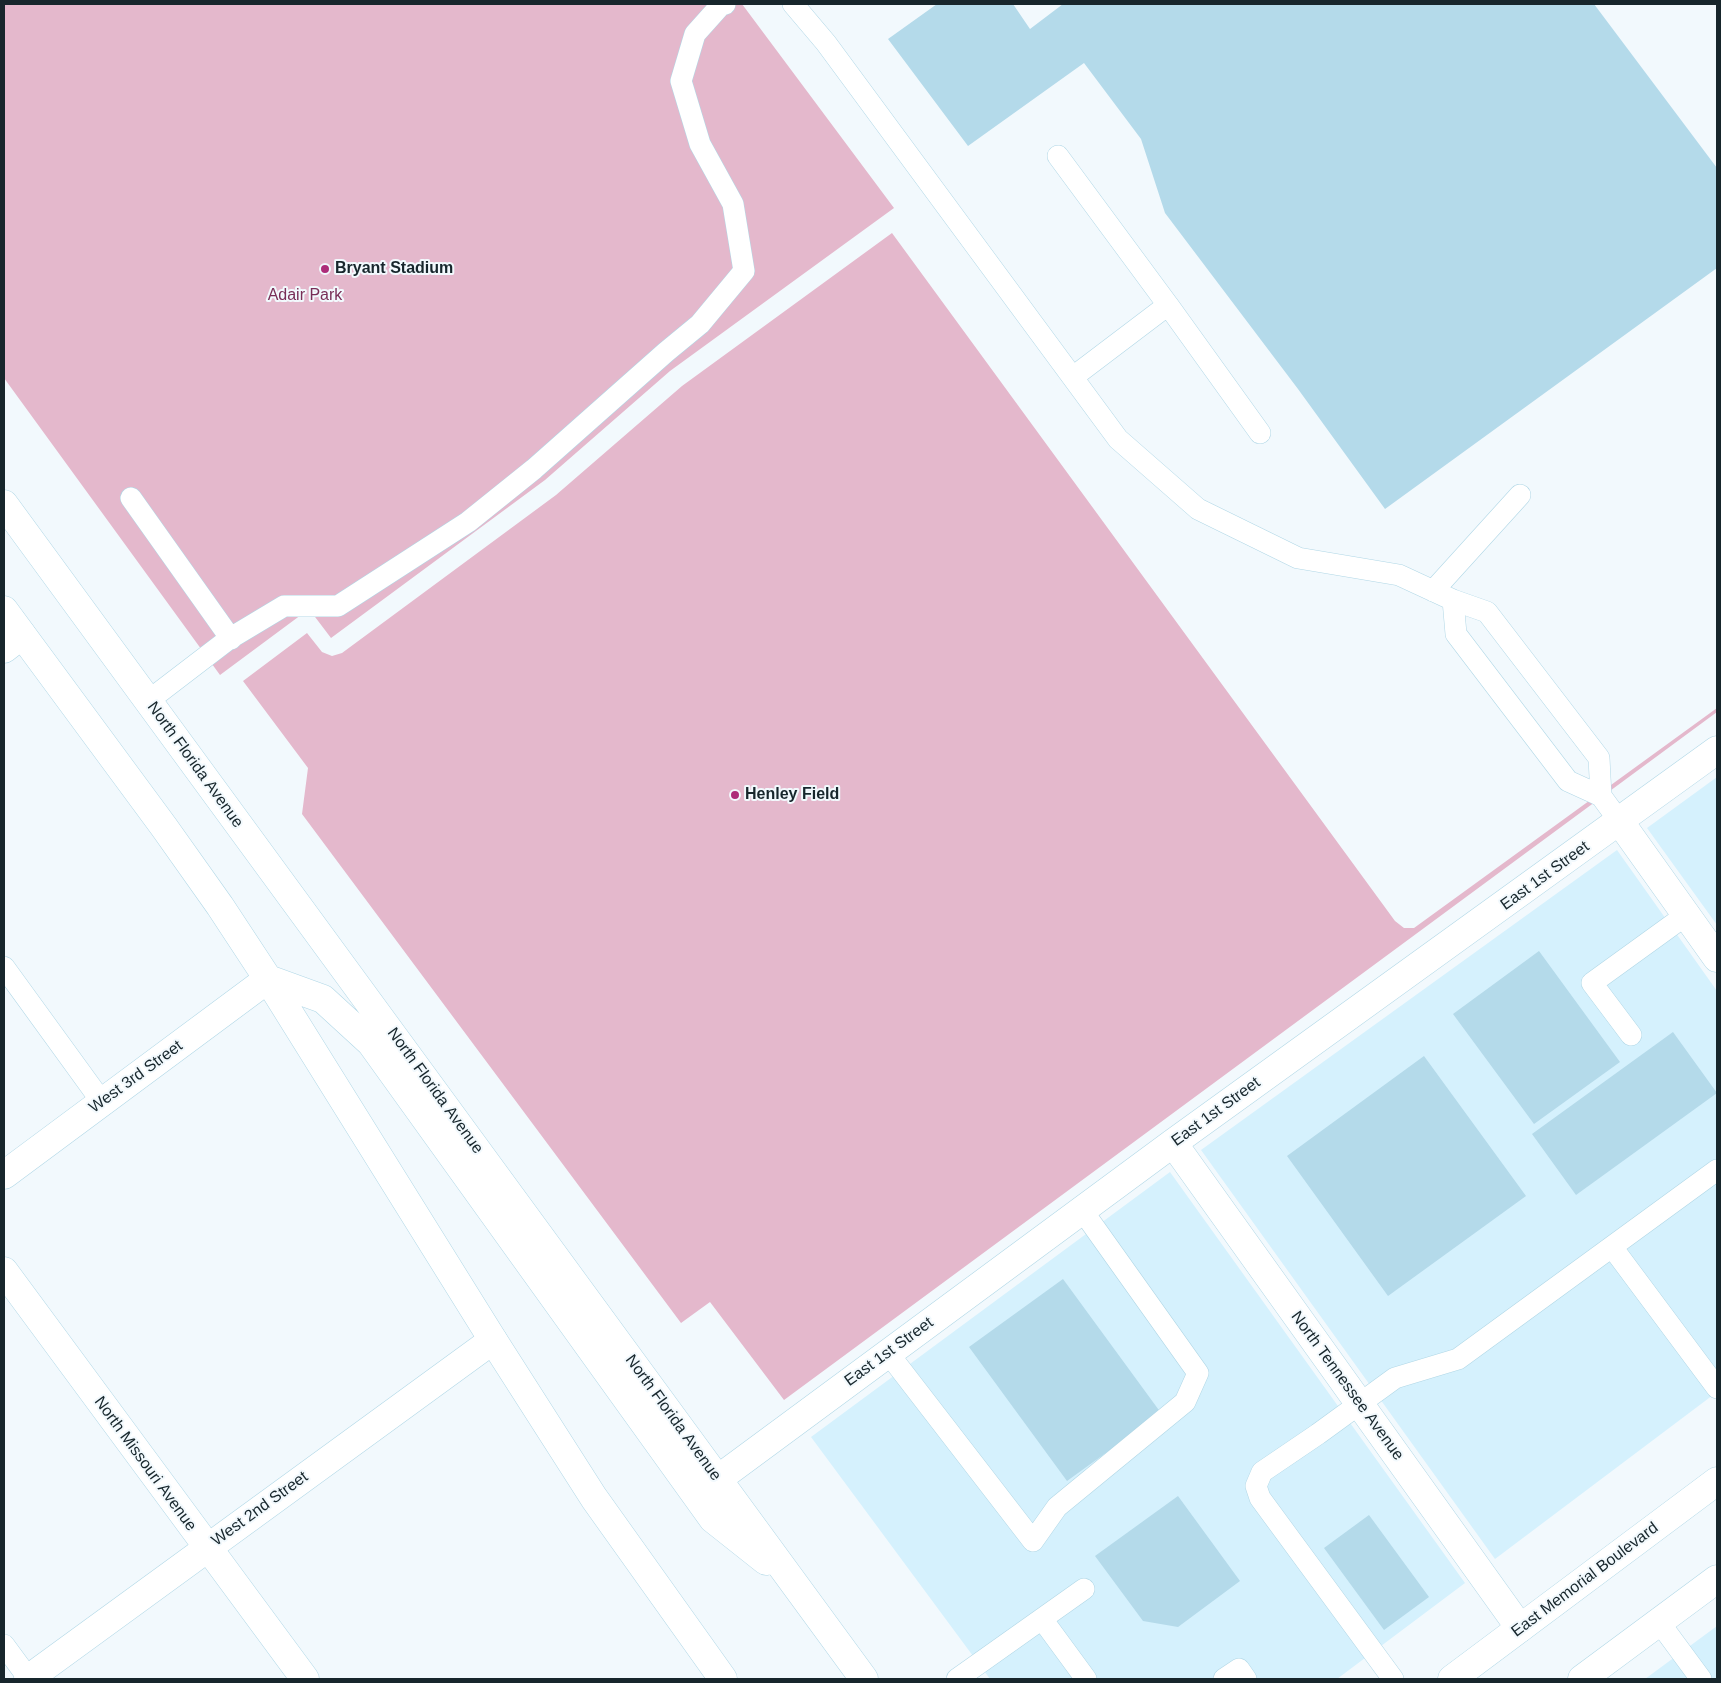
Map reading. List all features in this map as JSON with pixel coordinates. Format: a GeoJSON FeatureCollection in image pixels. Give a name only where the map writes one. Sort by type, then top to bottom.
{"type":"FeatureCollection","features":[{"type":"Feature","properties":{"kind":"main road","name":"North Florida Avenue"},"geometry":{"type":"LineString","coordinates":[[4,504],[864,1679]]}},
{"type":"Feature","properties":{"kind":"main road"},"geometry":{"type":"LineString","coordinates":[[4,610],[13,642],[164,826],[268,980],[594,1498],[723,1679]]}},
{"type":"Feature","properties":{"kind":"main road","name":"East 1st Street"},"geometry":{"type":"LineString","coordinates":[[718,1479],[1173,1143],[1620,822],[1717,750]]}},
{"type":"Feature","properties":{"kind":"main road"},"geometry":{"type":"LineString","coordinates":[[1620,822],[1717,958]]}},
{"type":"Feature","properties":{"kind":"main road"},"geometry":{"type":"LineString","coordinates":[[268,980],[323,999],[371,1043],[713,1519],[792,1582]]}},
{"type":"Feature","properties":{"kind":"main road","name":"West 3rd Street"},"geometry":{"type":"LineString","coordinates":[[4,1175],[268,980]]}},
{"type":"Feature","properties":{"kind":"main road","name":"North Tennessee Avenue"},"geometry":{"type":"LineString","coordinates":[[1173,1143],[1520,1628]]}},
{"type":"Feature","properties":{"kind":"main road","name":"North Missouri Avenue"},"geometry":{"type":"LineString","coordinates":[[4,1272],[305,1679]]}},
{"type":"Feature","properties":{"kind":"main road","name":"West 2nd Street"},"geometry":{"type":"LineString","coordinates":[[29,1679],[207,1547],[493,1340]]}},
{"type":"Feature","properties":{"kind":"main road","name":"East Memorial Boulevard"},"geometry":{"type":"LineString","coordinates":[[1452,1679],[1717,1481]]}},
{"type":"Feature","properties":{"kind":"main road"},"geometry":{"type":"LineString","coordinates":[[1582,1679],[1717,1579]]}},
{"type":"Feature","properties":{"kind":"lane"},"geometry":{"type":"LineString","coordinates":[[148,701],[231,639],[284,606],[338,606],[468,522],[534,469],[700,324],[744,271],[733,204],[700,144],[681,81],[695,34],[721,5],[725,4]]}},
{"type":"Feature","properties":{"kind":"lane"},"geometry":{"type":"LineString","coordinates":[[793,4],[826,43],[1118,439],[1198,509],[1298,558],[1399,575],[1453,600],[1486,612],[1599,758],[1601,796]]}},
{"type":"Feature","properties":{"kind":"lane"},"geometry":{"type":"LineString","coordinates":[[1058,156],[1260,432]]}},
{"type":"Feature","properties":{"kind":"lane"},"geometry":{"type":"LineString","coordinates":[[1072,378],[1168,305]]}},
{"type":"Feature","properties":{"kind":"lane"},"geometry":{"type":"LineString","coordinates":[[1433,591],[1520,495]]}},
{"type":"Feature","properties":{"kind":"lane"},"geometry":{"type":"LineString","coordinates":[[131,498],[231,639]]}},
{"type":"Feature","properties":{"kind":"lane"},"geometry":{"type":"LineString","coordinates":[[1453,600],[1456,634],[1568,780],[1601,796],[1620,822]]}},
{"type":"Feature","properties":{"kind":"lane"},"geometry":{"type":"LineString","coordinates":[[1631,1036],[1592,983],[1686,915]]}},
{"type":"Feature","properties":{"kind":"lane"},"geometry":{"type":"LineString","coordinates":[[4,967],[102,1102]]}},
{"type":"Feature","properties":{"kind":"lane"},"geometry":{"type":"LineString","coordinates":[[1393,1679],[1260,1498],[1256,1486],[1262,1472],[1318,1434],[1394,1378],[1458,1359],[1717,1170]]}},
{"type":"Feature","properties":{"kind":"lane"},"geometry":{"type":"LineString","coordinates":[[888,1353],[1033,1541],[1057,1507],[1185,1402],[1198,1373],[1082,1210]]}},
{"type":"Feature","properties":{"kind":"lane"},"geometry":{"type":"LineString","coordinates":[[1612,1247],[1714,1377]]}},
{"type":"Feature","properties":{"kind":"lane"},"geometry":{"type":"LineString","coordinates":[[957,1679],[1084,1589]]}},
{"type":"Feature","properties":{"kind":"lane"},"geometry":{"type":"LineString","coordinates":[[1042,1619],[1086,1679]]}},
{"type":"Feature","properties":{"kind":"lane"},"geometry":{"type":"LineString","coordinates":[[1659,1622],[1701,1679]]}},
{"type":"Feature","properties":{"kind":"lane"},"geometry":{"type":"LineString","coordinates":[[4,1645],[29,1679]]}},
{"type":"Feature","properties":{"kind":"lane"},"geometry":{"type":"LineString","coordinates":[[1224,1679],[1239,1669],[1246,1679]]}},
{"type":"Feature","properties":{"kind":"shaded area"},"geometry":{"type":"Polygon","coordinates":[[[1717,777],[1717,925],[1647,828],[1717,777]]]}},
{"type":"Feature","properties":{"kind":"shaded area"},"geometry":{"type":"Polygon","coordinates":[[[1617,850],[1717,991],[1717,1392],[1495,1559],[1201,1150],[1617,850]]]}},
{"type":"Feature","properties":{"kind":"shaded area"},"geometry":{"type":"Polygon","coordinates":[[[1170,1172],[1465,1583],[1337,1679],[990,1679],[811,1437],[1170,1172]]]}},
{"type":"Feature","properties":{"kind":"shaded area"},"geometry":{"type":"Polygon","coordinates":[[[1717,1626],[1717,1679],[1645,1679],[1717,1626]]]}},
{"type":"Feature","properties":{"kind":"green space","name":"Adair Park"},"geometry":{"type":"Polygon","coordinates":[[[4,4],[742,4],[894,208],[670,371],[545,480],[331,638],[309,609],[220,675],[4,378],[4,4]]]}},
{"type":"Feature","properties":{"kind":"green space","name":"Henley Field"},"geometry":{"type":"Polygon","coordinates":[[[892,233],[1395,921],[1404,928],[1414,928],[1717,708],[1717,712],[784,1400],[710,1302],[681,1323],[302,814],[308,768],[243,681],[307,633],[322,652],[332,656],[342,653],[556,495],[682,386],[892,233]]]}},
{"type":"Feature","properties":{"kind":"building"},"geometry":{"type":"Polygon","coordinates":[[[937,4],[1013,4],[1030,29],[1063,4],[1594,4],[1717,168],[1717,268],[1385,509],[1298,389],[1165,213],[1141,139],[1084,63],[968,146],[888,39],[937,4]]]}},
{"type":"Feature","properties":{"kind":"building"},"geometry":{"type":"Polygon","coordinates":[[[1539,951],[1620,1062],[1534,1124],[1453,1014],[1539,951]]]}},
{"type":"Feature","properties":{"kind":"building"},"geometry":{"type":"Polygon","coordinates":[[[1673,1032],[1717,1093],[1576,1195],[1532,1134],[1673,1032]]]}},
{"type":"Feature","properties":{"kind":"building"},"geometry":{"type":"Polygon","coordinates":[[[1424,1056],[1526,1196],[1388,1296],[1287,1156],[1424,1056]]]}},
{"type":"Feature","properties":{"kind":"building"},"geometry":{"type":"Polygon","coordinates":[[[1063,1279],[1161,1413],[1067,1481],[969,1347],[1063,1279]]]}},
{"type":"Feature","properties":{"kind":"building"},"geometry":{"type":"Polygon","coordinates":[[[1178,1496],[1240,1581],[1178,1627],[1143,1621],[1095,1556],[1178,1496]]]}},
{"type":"Feature","properties":{"kind":"building"},"geometry":{"type":"Polygon","coordinates":[[[1369,1515],[1429,1597],[1384,1630],[1324,1548],[1369,1515]]]}},
{"type":"Feature","properties":{"kind":"place","name":"Bryant Stadium"},"geometry":{"type":"Point","coordinates":[325,269]}},
{"type":"Feature","properties":{"kind":"place","name":"Henley Field"},"geometry":{"type":"Point","coordinates":[735,795]}}]}
